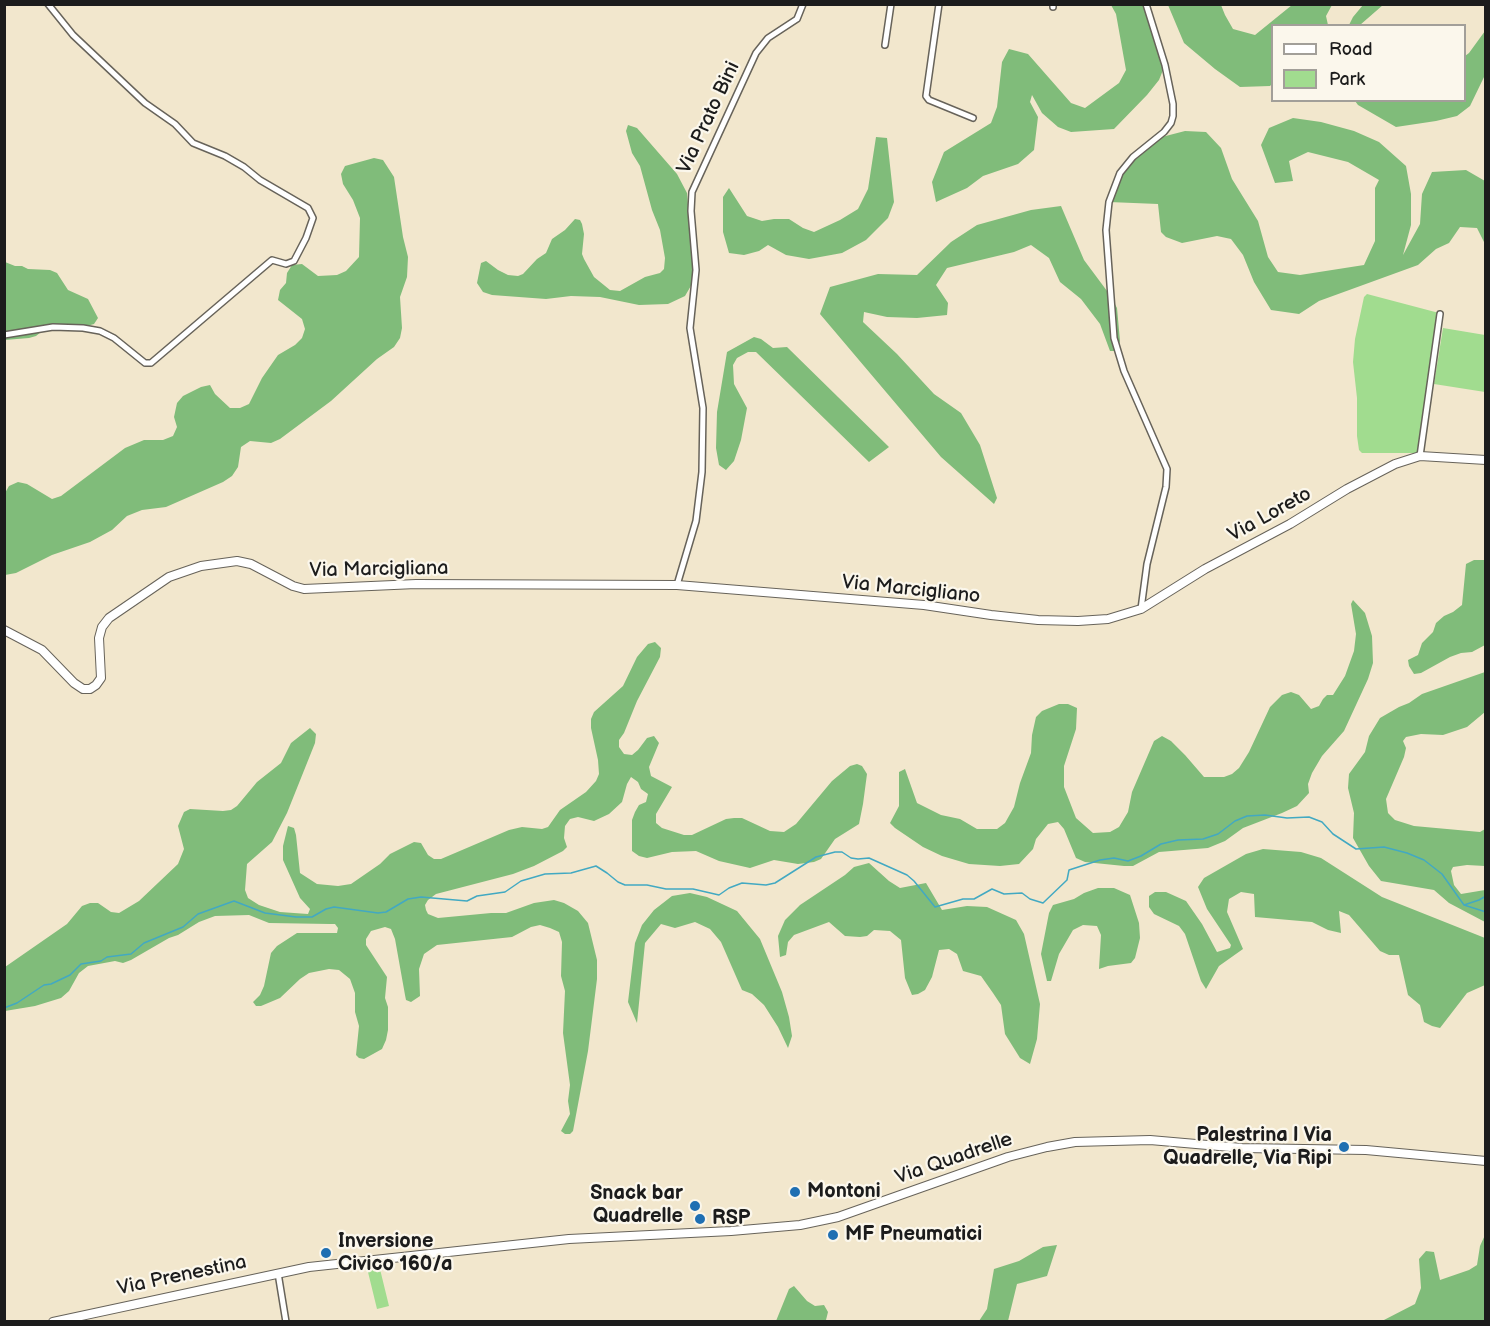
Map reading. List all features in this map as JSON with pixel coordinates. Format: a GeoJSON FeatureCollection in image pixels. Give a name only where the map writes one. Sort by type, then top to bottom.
{"type":"FeatureCollection","features":[{"type":"Feature","properties":{"kind":"street"},"geometry":{"type":"LineString","coordinates":[[4,335],[53,327],[100,331],[145,363],[151,363],[272,260],[286,264],[294,261],[313,218],[308,208],[260,180],[244,167],[225,156],[193,143],[175,124],[145,103],[73,35],[48,4]]}},
{"type":"Feature","properties":{"kind":"street","name":"Via Prato Bini"},"geometry":{"type":"LineString","coordinates":[[677,585],[696,521],[702,478],[703,408],[690,328],[696,274],[691,211],[692,190],[756,53],[768,38],[797,19],[803,4]]}},
{"type":"Feature","properties":{"kind":"street"},"geometry":{"type":"LineString","coordinates":[[885,45],[891,4]]}},
{"type":"Feature","properties":{"kind":"street"},"geometry":{"type":"LineString","coordinates":[[939,4],[926,97],[973,118]]}},
{"type":"Feature","properties":{"kind":"street"},"geometry":{"type":"LineString","coordinates":[[1141,609],[1147,564],[1168,472],[1117,351],[1112,322],[1107,224],[1112,191],[1120,173],[1133,157],[1164,132],[1173,116],[1173,104],[1165,64],[1146,4]]}},
{"type":"Feature","properties":{"kind":"street"},"geometry":{"type":"LineString","coordinates":[[1420,456],[1440,314]]}},
{"type":"Feature","properties":{"kind":"street","name":"Via Loreto"},"geometry":{"type":"LineString","coordinates":[[1141,609],[1205,569],[1296,521],[1384,469],[1420,456],[1485,460]]}},
{"type":"Feature","properties":{"kind":"street","name":"Via Marcigliana"},"geometry":{"type":"LineString","coordinates":[[4,630],[42,650],[74,683],[88,689],[96,685],[101,678],[99,638],[107,620],[165,579],[214,563],[247,562],[295,587],[313,590],[416,584],[677,585]]}},
{"type":"Feature","properties":{"kind":"street","name":"Via Marcigliano"},"geometry":{"type":"LineString","coordinates":[[677,585],[924,605],[1038,620],[1100,620],[1127,615],[1141,609]]}},
{"type":"Feature","properties":{"kind":"street","name":"Via Quadrelle"},"geometry":{"type":"LineString","coordinates":[[319,1266],[569,1239],[745,1231],[800,1226],[837,1217],[990,1162],[1076,1142],[1145,1140],[1242,1148],[1366,1150],[1485,1161]]}},
{"type":"Feature","properties":{"kind":"street","name":"Via Prenestina"},"geometry":{"type":"LineString","coordinates":[[53,1322],[319,1266]]}},
{"type":"Feature","properties":{"kind":"street"},"geometry":{"type":"LineString","coordinates":[[278,1273],[286,1322]]}},
{"type":"Feature","properties":{"kind":"green space"},"geometry":{"type":"Polygon","coordinates":[[[1111,5],[1152,5],[1148,8],[1165,65],[1159,80],[1147,95],[1114,129],[1071,132],[1058,127],[1042,113],[1032,95],[1030,102],[1038,117],[1034,150],[1018,164],[983,176],[967,188],[936,202],[932,182],[944,152],[991,123],[997,107],[1002,62],[1009,49],[1028,54],[1071,103],[1085,108],[1119,83],[1126,70],[1116,14],[1111,5]]]}},
{"type":"Feature","properties":{"kind":"green space"},"geometry":{"type":"Polygon","coordinates":[[[1168,5],[1221,5],[1233,29],[1255,35],[1292,5],[1332,5],[1326,16],[1328,24],[1271,24],[1270,86],[1240,87],[1184,43],[1168,5]]]}},
{"type":"Feature","properties":{"kind":"green space"},"geometry":{"type":"Polygon","coordinates":[[[1363,5],[1383,5],[1361,24],[1350,24],[1363,5]]]}},
{"type":"Feature","properties":{"kind":"green space"},"geometry":{"type":"Polygon","coordinates":[[[1485,31],[1485,75],[1470,106],[1457,116],[1396,127],[1356,102],[1466,102],[1466,55],[1485,31]]]}},
{"type":"Feature","properties":{"kind":"green space"},"geometry":{"type":"Polygon","coordinates":[[[1293,118],[1321,122],[1354,131],[1379,142],[1406,166],[1411,194],[1411,225],[1403,255],[1420,224],[1422,194],[1432,172],[1466,170],[1485,181],[1485,244],[1477,228],[1460,227],[1449,243],[1436,249],[1418,265],[1319,301],[1299,314],[1271,310],[1254,282],[1243,255],[1231,239],[1217,236],[1182,243],[1166,237],[1161,232],[1158,204],[1109,202],[1123,168],[1158,138],[1185,131],[1206,132],[1221,148],[1232,179],[1258,221],[1268,257],[1278,272],[1300,275],[1364,265],[1375,241],[1375,188],[1379,180],[1348,162],[1308,152],[1289,161],[1293,181],[1275,183],[1261,145],[1269,128],[1293,118]]]}},
{"type":"Feature","properties":{"kind":"green space"},"geometry":{"type":"Polygon","coordinates":[[[628,125],[637,128],[677,174],[687,193],[694,275],[685,296],[668,304],[639,305],[600,297],[571,296],[546,299],[492,295],[483,292],[477,283],[481,263],[486,261],[508,275],[523,274],[546,253],[552,239],[575,219],[580,220],[582,224],[584,259],[594,277],[610,290],[620,291],[664,269],[665,258],[660,230],[640,166],[632,153],[626,131],[628,125]]]}},
{"type":"Feature","properties":{"kind":"green space"},"geometry":{"type":"Polygon","coordinates":[[[876,137],[887,138],[894,202],[888,218],[866,240],[842,253],[809,259],[786,255],[768,245],[759,251],[744,255],[729,253],[723,232],[723,197],[729,188],[747,216],[762,221],[789,219],[814,232],[858,209],[868,189],[876,137]]]}},
{"type":"Feature","properties":{"kind":"green space"},"geometry":{"type":"Polygon","coordinates":[[[374,158],[383,160],[394,177],[408,257],[407,277],[400,297],[402,328],[400,338],[394,347],[377,359],[331,401],[280,439],[271,443],[250,441],[241,447],[238,467],[232,476],[223,482],[166,507],[142,510],[127,516],[112,530],[90,542],[52,555],[16,573],[5,575],[5,493],[9,486],[18,482],[27,484],[52,499],[61,496],[125,448],[144,440],[163,440],[173,436],[177,427],[174,417],[177,403],[183,396],[201,387],[210,385],[215,394],[230,408],[240,408],[249,404],[262,378],[278,355],[295,345],[302,338],[305,329],[302,319],[278,300],[280,290],[286,283],[287,273],[292,265],[302,264],[318,276],[337,275],[346,271],[359,257],[360,218],[343,184],[341,174],[345,166],[374,158]]]}},
{"type":"Feature","properties":{"kind":"green space"},"geometry":{"type":"Polygon","coordinates":[[[1061,206],[1084,260],[1117,308],[1120,341],[1117,351],[1110,351],[1100,324],[1081,299],[1060,282],[1049,258],[1031,245],[1014,252],[947,268],[936,285],[948,303],[947,315],[917,318],[887,317],[864,312],[863,322],[934,394],[961,413],[980,445],[997,498],[994,504],[941,457],[820,314],[830,287],[878,274],[917,275],[951,242],[977,225],[1031,210],[1061,206]]]}},
{"type":"Feature","properties":{"kind":"green space"},"geometry":{"type":"Polygon","coordinates":[[[5,262],[28,269],[50,270],[57,273],[68,290],[88,299],[98,318],[94,324],[87,326],[46,328],[36,336],[5,340],[5,262]]]}},
{"type":"Feature","properties":{"kind":"green space"},"geometry":{"type":"Polygon","coordinates":[[[1367,294],[1439,313],[1418,453],[1362,453],[1359,450],[1353,362],[1355,339],[1364,297],[1367,294]]]}},
{"type":"Feature","properties":{"kind":"green space"},"geometry":{"type":"Polygon","coordinates":[[[1443,328],[1485,335],[1485,392],[1434,384],[1443,328]]]}},
{"type":"Feature","properties":{"kind":"green space"},"geometry":{"type":"Polygon","coordinates":[[[754,337],[773,348],[787,347],[889,447],[869,462],[756,352],[748,352],[737,358],[733,365],[734,384],[747,408],[741,440],[734,461],[726,470],[719,465],[716,448],[717,412],[727,352],[754,337]]]}},
{"type":"Feature","properties":{"kind":"green space"},"geometry":{"type":"Polygon","coordinates":[[[1474,560],[1485,560],[1485,645],[1472,652],[1450,657],[1421,673],[1414,674],[1408,660],[1418,655],[1422,643],[1433,632],[1436,623],[1462,605],[1466,564],[1474,560]]]}},
{"type":"Feature","properties":{"kind":"green space"},"geometry":{"type":"Polygon","coordinates":[[[1353,600],[1365,613],[1372,636],[1373,663],[1344,731],[1322,756],[1308,784],[1309,793],[1297,806],[1243,828],[1225,841],[1208,848],[1159,852],[1133,866],[1085,862],[1076,858],[1064,829],[1058,822],[1048,824],[1036,839],[1033,849],[1019,864],[1000,866],[969,864],[942,856],[923,847],[890,823],[899,806],[899,772],[905,769],[917,803],[941,815],[960,819],[977,829],[997,829],[1005,823],[1014,807],[1031,753],[1036,717],[1042,711],[1059,704],[1068,704],[1077,708],[1076,729],[1064,766],[1064,787],[1076,818],[1093,833],[1110,832],[1119,827],[1128,812],[1132,792],[1154,741],[1162,736],[1171,741],[1204,777],[1224,777],[1232,774],[1239,768],[1249,752],[1270,707],[1282,695],[1291,692],[1299,695],[1311,709],[1319,706],[1327,695],[1333,695],[1345,676],[1354,651],[1356,634],[1351,604],[1353,600]]]}},
{"type":"Feature","properties":{"kind":"green space"},"geometry":{"type":"Polygon","coordinates":[[[655,642],[661,648],[660,657],[619,740],[619,747],[624,754],[632,755],[647,738],[654,736],[659,743],[649,767],[651,776],[672,787],[656,814],[656,823],[662,828],[684,835],[692,835],[726,819],[742,818],[770,831],[784,832],[796,824],[832,781],[850,766],[857,764],[862,766],[867,774],[863,804],[859,824],[835,839],[821,859],[814,862],[798,864],[774,860],[750,868],[719,861],[696,851],[672,852],[647,858],[632,851],[632,820],[639,805],[646,802],[648,794],[631,777],[622,802],[609,814],[594,821],[578,817],[570,819],[565,826],[564,838],[567,847],[563,851],[513,874],[436,894],[428,900],[425,905],[428,914],[438,918],[506,913],[534,903],[554,900],[578,911],[588,923],[597,960],[597,979],[588,1051],[573,1131],[570,1134],[561,1131],[570,1114],[568,1101],[570,1085],[563,1033],[565,991],[561,976],[562,942],[559,932],[540,925],[512,937],[437,945],[424,954],[419,969],[420,996],[411,1002],[406,1000],[395,939],[391,929],[385,927],[371,931],[366,939],[366,945],[387,977],[385,998],[388,1007],[388,1030],[382,1049],[364,1059],[356,1055],[359,1026],[355,1012],[355,993],[350,979],[339,970],[329,969],[309,973],[280,998],[261,1006],[256,1006],[253,1002],[260,995],[264,986],[271,953],[277,946],[297,933],[337,933],[338,928],[335,924],[269,923],[249,915],[215,916],[199,922],[131,960],[123,963],[115,961],[88,966],[79,973],[69,991],[61,998],[35,1006],[5,1011],[5,967],[67,924],[82,906],[98,903],[111,912],[119,913],[139,901],[178,864],[184,849],[178,826],[184,812],[190,809],[223,811],[237,806],[257,782],[281,763],[291,743],[310,728],[316,734],[315,743],[287,813],[272,842],[247,864],[245,890],[248,898],[259,905],[280,912],[308,914],[310,909],[300,898],[283,860],[283,846],[288,826],[294,828],[296,835],[300,873],[317,884],[338,886],[351,884],[380,864],[390,854],[414,842],[421,843],[428,855],[434,859],[441,859],[509,830],[522,827],[542,829],[548,827],[560,810],[586,792],[596,781],[599,774],[598,760],[591,719],[594,712],[623,686],[637,657],[648,644],[655,642]]]}},
{"type":"Feature","properties":{"kind":"green space"},"geometry":{"type":"Polygon","coordinates":[[[1485,672],[1485,712],[1467,727],[1443,735],[1421,734],[1406,737],[1403,741],[1406,748],[1404,757],[1386,799],[1388,813],[1395,820],[1414,826],[1480,832],[1485,829],[1485,866],[1453,867],[1451,871],[1454,885],[1461,894],[1485,890],[1485,922],[1449,903],[1434,890],[1381,881],[1369,866],[1353,838],[1354,813],[1348,788],[1349,774],[1365,752],[1369,736],[1380,718],[1422,694],[1485,672]]]}},
{"type":"Feature","properties":{"kind":"green space"},"geometry":{"type":"Polygon","coordinates":[[[1263,849],[1301,852],[1321,858],[1382,897],[1485,938],[1485,985],[1467,993],[1440,1028],[1432,1026],[1424,1022],[1420,1005],[1408,995],[1399,955],[1389,955],[1380,951],[1349,915],[1339,911],[1341,933],[1328,930],[1312,922],[1255,917],[1254,894],[1241,892],[1229,899],[1227,912],[1243,949],[1219,966],[1206,989],[1201,981],[1185,934],[1179,926],[1154,914],[1149,907],[1149,896],[1155,892],[1166,892],[1186,901],[1217,952],[1230,948],[1231,945],[1207,909],[1198,887],[1204,878],[1246,854],[1263,849]]]}},
{"type":"Feature","properties":{"kind":"green space"},"geometry":{"type":"Polygon","coordinates":[[[869,863],[900,888],[926,883],[942,910],[967,906],[987,907],[1016,920],[1024,934],[1040,1004],[1037,1039],[1030,1064],[1020,1058],[1005,1034],[1001,1005],[993,993],[981,976],[963,971],[957,954],[949,949],[939,950],[932,977],[925,990],[912,995],[905,978],[901,940],[890,931],[874,930],[867,936],[845,936],[829,922],[794,935],[788,942],[786,955],[780,957],[778,936],[785,920],[800,905],[854,867],[869,863]]]}},
{"type":"Feature","properties":{"kind":"green space"},"geometry":{"type":"Polygon","coordinates":[[[1098,888],[1114,888],[1130,895],[1139,923],[1140,938],[1135,958],[1131,963],[1099,969],[1101,935],[1097,926],[1083,925],[1073,930],[1059,954],[1051,981],[1047,981],[1041,954],[1049,913],[1053,905],[1074,899],[1098,888]]]}},
{"type":"Feature","properties":{"kind":"green space"},"geometry":{"type":"Polygon","coordinates":[[[690,893],[707,897],[737,911],[760,939],[782,992],[789,1017],[792,1036],[788,1048],[764,1005],[752,994],[742,990],[721,942],[710,929],[695,922],[675,928],[661,924],[645,943],[637,1023],[628,1002],[635,943],[642,925],[654,910],[672,896],[690,893]]]}},
{"type":"Feature","properties":{"kind":"green space"},"geometry":{"type":"Polygon","coordinates":[[[1485,1235],[1485,1321],[1382,1321],[1415,1304],[1421,1288],[1419,1259],[1426,1251],[1434,1252],[1440,1280],[1477,1265],[1480,1246],[1485,1235]]]}},
{"type":"Feature","properties":{"kind":"green space"},"geometry":{"type":"Polygon","coordinates":[[[1057,1245],[1047,1276],[1017,1284],[1008,1321],[979,1321],[987,1309],[994,1269],[1019,1261],[1043,1247],[1057,1245]]]}},
{"type":"Feature","properties":{"kind":"green space"},"geometry":{"type":"Polygon","coordinates":[[[379,1265],[389,1306],[377,1309],[367,1268],[379,1265]]]}},
{"type":"Feature","properties":{"kind":"green space"},"geometry":{"type":"Polygon","coordinates":[[[794,1286],[807,1301],[815,1306],[824,1305],[828,1312],[826,1320],[776,1321],[789,1289],[794,1286]]]}},
{"type":"Feature","properties":{"kind":"waterway"},"geometry":{"type":"LineString","coordinates":[[4,1008],[17,1003],[44,985],[70,975],[81,964],[131,954],[144,943],[183,927],[198,914],[234,901],[265,913],[296,917],[312,917],[334,907],[378,913],[386,912],[408,899],[421,897],[467,901],[477,896],[505,892],[521,881],[545,874],[571,873],[596,866],[625,885],[693,889],[719,895],[742,883],[766,885],[775,883],[816,857],[842,852],[851,858],[869,858],[907,875],[935,907],[963,899],[974,899],[992,889],[1004,894],[1022,893],[1030,899],[1043,903],[1067,880],[1069,870],[1100,860],[1114,858],[1128,861],[1161,844],[1178,840],[1203,839],[1218,834],[1235,821],[1247,816],[1309,817],[1322,822],[1333,834],[1356,849],[1384,847],[1407,853],[1424,860],[1442,874],[1464,905],[1486,912]]}},
{"type":"Feature","properties":{"kind":"waterway"},"geometry":{"type":"LineString","coordinates":[[1464,905],[1486,896]]}},
{"type":"Feature","properties":{"kind":"place","name":"Palestrina | Via Quadrelle, Via Ripi"},"geometry":{"type":"Point","coordinates":[1344,1147]}},
{"type":"Feature","properties":{"kind":"place","name":"Montoni"},"geometry":{"type":"Point","coordinates":[795,1192]}},
{"type":"Feature","properties":{"kind":"place","name":"Snack bar Quadrelle"},"geometry":{"type":"Point","coordinates":[695,1206]}},
{"type":"Feature","properties":{"kind":"place","name":"RSP"},"geometry":{"type":"Point","coordinates":[700,1219]}},
{"type":"Feature","properties":{"kind":"place","name":"MF Pneumatici"},"geometry":{"type":"Point","coordinates":[833,1235]}},
{"type":"Feature","properties":{"kind":"place","name":"Inversione Civico 160/a"},"geometry":{"type":"Point","coordinates":[326,1253]}}]}
